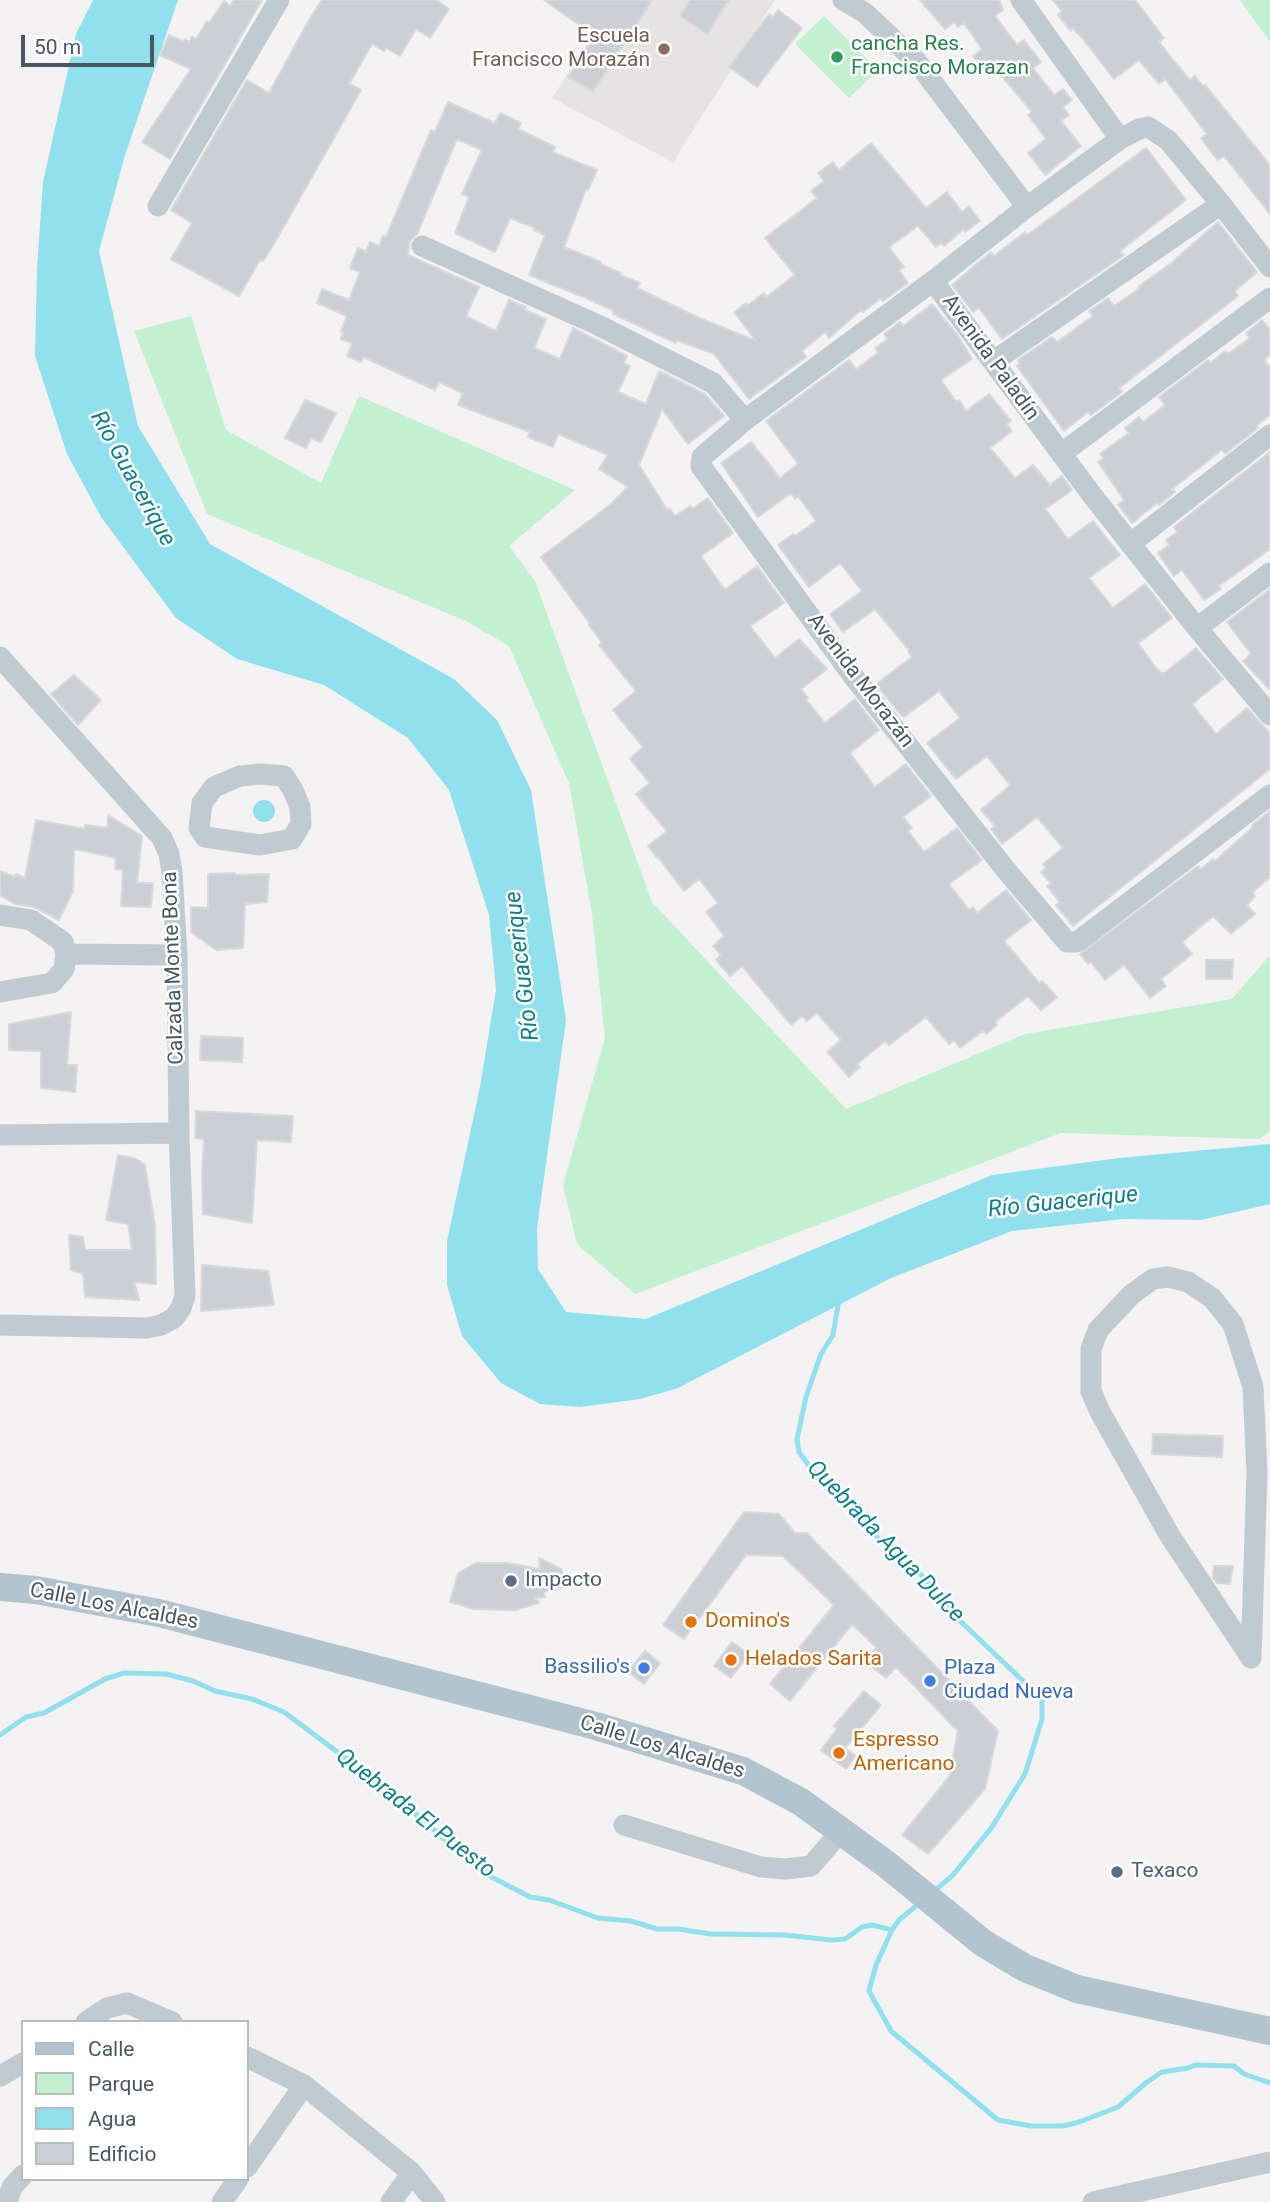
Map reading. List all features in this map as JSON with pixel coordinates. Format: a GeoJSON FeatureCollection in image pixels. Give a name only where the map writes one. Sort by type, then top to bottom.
{"type":"FeatureCollection","features":[{"type":"Feature","properties":{"kind":"main road","name":"Calle Los Alcaldes"},"geometry":{"type":"LineString","coordinates":[[0,1587],[37,1590],[159,1612],[670,1747],[743,1771],[802,1801],[983,1943],[1025,1968],[1077,1989],[1270,2031]]}},
{"type":"Feature","properties":{"kind":"street"},"geometry":{"type":"LineString","coordinates":[[158,206],[279,0]]}},
{"type":"Feature","properties":{"kind":"street"},"geometry":{"type":"LineString","coordinates":[[843,0],[865,13],[917,62],[1027,207]]}},
{"type":"Feature","properties":{"kind":"street"},"geometry":{"type":"LineString","coordinates":[[1021,0],[1120,139]]}},
{"type":"Feature","properties":{"kind":"street","name":"Avenida Paladín"},"geometry":{"type":"LineString","coordinates":[[1221,204],[1161,134],[1148,127],[1139,129],[1120,139],[1027,207],[933,281],[1130,544],[1197,628],[1267,706]]}},
{"type":"Feature","properties":{"kind":"street"},"geometry":{"type":"LineString","coordinates":[[994,361],[1221,204],[1270,267]]}},
{"type":"Feature","properties":{"kind":"street"},"geometry":{"type":"LineString","coordinates":[[422,246],[598,325],[713,383],[745,420]]}},
{"type":"Feature","properties":{"kind":"street","name":"Avenida Morazán"},"geometry":{"type":"LineString","coordinates":[[933,281],[745,420],[702,457],[701,466],[853,676],[1067,942],[1077,942],[1270,795]]}},
{"type":"Feature","properties":{"kind":"street"},"geometry":{"type":"LineString","coordinates":[[1061,454],[1270,298]]}},
{"type":"Feature","properties":{"kind":"street"},"geometry":{"type":"LineString","coordinates":[[1130,544],[1270,435]]}},
{"type":"Feature","properties":{"kind":"street"},"geometry":{"type":"LineString","coordinates":[[1197,628],[1270,573]]}},
{"type":"Feature","properties":{"kind":"street","name":"Calzada Monte Bona"},"geometry":{"type":"LineString","coordinates":[[0,657],[162,838],[172,872],[177,955],[179,1133],[185,1296],[174,1318],[147,1328],[0,1325]]}},
{"type":"Feature","properties":{"kind":"street"},"geometry":{"type":"LineString","coordinates":[[240,776],[284,776],[300,807],[301,824],[292,839],[260,845],[230,842],[205,837],[199,828],[202,803],[214,787],[240,776]]}},
{"type":"Feature","properties":{"kind":"street"},"geometry":{"type":"LineString","coordinates":[[162,838],[199,828]]}},
{"type":"Feature","properties":{"kind":"street"},"geometry":{"type":"LineString","coordinates":[[0,915],[31,920],[63,942],[66,954],[64,969],[52,983],[0,992]]}},
{"type":"Feature","properties":{"kind":"street"},"geometry":{"type":"LineString","coordinates":[[66,954],[177,955]]}},
{"type":"Feature","properties":{"kind":"street"},"geometry":{"type":"LineString","coordinates":[[0,1135],[179,1133]]}},
{"type":"Feature","properties":{"kind":"street"},"geometry":{"type":"LineString","coordinates":[[1168,1277],[1188,1282],[1212,1298],[1233,1324],[1253,1387],[1263,1474],[1251,1658],[1170,1536],[1100,1412],[1091,1391],[1091,1349],[1098,1330],[1132,1294],[1153,1279],[1168,1277]]}},
{"type":"Feature","properties":{"kind":"street"},"geometry":{"type":"LineString","coordinates":[[624,1825],[761,1867],[786,1870],[811,1866],[842,1830]]}},
{"type":"Feature","properties":{"kind":"street"},"geometry":{"type":"LineString","coordinates":[[89,2020],[107,2008],[127,2003],[167,2020]]}},
{"type":"Feature","properties":{"kind":"street"},"geometry":{"type":"LineString","coordinates":[[248,2057],[304,2085],[412,2172],[435,2202]]}},
{"type":"Feature","properties":{"kind":"street"},"geometry":{"type":"LineString","coordinates":[[0,2076],[21,2064]]}},
{"type":"Feature","properties":{"kind":"street"},"geometry":{"type":"LineString","coordinates":[[248,2166],[304,2085]]}},
{"type":"Feature","properties":{"kind":"street"},"geometry":{"type":"LineString","coordinates":[[1093,2202],[1270,2162]]}},
{"type":"Feature","properties":{"kind":"street"},"geometry":{"type":"LineString","coordinates":[[391,2202],[412,2172]]}},
{"type":"Feature","properties":{"kind":"street"},"geometry":{"type":"LineString","coordinates":[[7,2202],[12,2187],[21,2177]]}},
{"type":"Feature","properties":{"kind":"street"},"geometry":{"type":"LineString","coordinates":[[222,2202],[237,2181]]}},
{"type":"Feature","properties":{"kind":"shaded area","name":"Escuela Francisco Morazán"},"geometry":{"type":"Polygon","coordinates":[[[616,0],[775,0],[673,162],[552,98],[616,0]]]}},
{"type":"Feature","properties":{"kind":"green space"},"geometry":{"type":"Polygon","coordinates":[[[1240,0],[1270,0],[1270,42],[1240,0]]]}},
{"type":"Feature","properties":{"kind":"green space","name":"cancha Res. Francisco Morazan"},"geometry":{"type":"Polygon","coordinates":[[[824,16],[878,70],[849,98],[795,44],[824,16]]]}},
{"type":"Feature","properties":{"kind":"green space"},"geometry":{"type":"Polygon","coordinates":[[[191,316],[226,430],[321,483],[359,396],[575,490],[509,546],[535,581],[652,902],[846,1109],[1025,1034],[1232,999],[1270,955],[1270,1131],[1259,1139],[1061,1133],[635,1294],[577,1244],[563,1185],[605,1038],[592,914],[569,783],[509,646],[466,621],[207,514],[134,331],[191,316]]]}},
{"type":"Feature","properties":{"kind":"water","name":"Río Guacerique"},"geometry":{"type":"Polygon","coordinates":[[[93,0],[178,0],[125,155],[99,251],[138,426],[210,544],[454,679],[497,720],[531,790],[566,1020],[537,1228],[538,1269],[566,1312],[646,1319],[992,1175],[1119,1158],[1270,1144],[1270,1204],[1201,1220],[1123,1219],[1012,1231],[891,1278],[678,1388],[640,1399],[581,1407],[540,1404],[501,1383],[462,1336],[447,1285],[447,1241],[480,1087],[496,990],[489,915],[449,790],[408,738],[324,685],[237,659],[176,618],[101,517],[67,454],[35,356],[43,182],[76,34],[93,0]]]}},
{"type":"Feature","properties":{"kind":"water"},"geometry":{"type":"Polygon","coordinates":[[[264,800],[272,803],[275,811],[272,819],[264,822],[256,819],[253,811],[256,803],[264,800]]]}},
{"type":"Feature","properties":{"kind":"building"},"geometry":{"type":"Polygon","coordinates":[[[234,0],[262,0],[170,159],[142,142],[191,69],[160,55],[169,35],[184,42],[185,39],[189,42],[192,37],[196,39],[224,1],[230,6],[234,0]]]}},
{"type":"Feature","properties":{"kind":"building"},"geometry":{"type":"Polygon","coordinates":[[[322,0],[436,0],[449,9],[430,38],[416,29],[400,56],[372,44],[349,84],[361,90],[274,244],[263,261],[260,260],[239,296],[171,259],[192,223],[171,210],[247,80],[269,93],[322,0]]]}},
{"type":"Feature","properties":{"kind":"building"},"geometry":{"type":"Polygon","coordinates":[[[544,0],[652,0],[593,92],[568,77],[595,36],[544,0]]]}},
{"type":"Feature","properties":{"kind":"building"},"geometry":{"type":"Polygon","coordinates":[[[690,0],[729,0],[707,34],[680,16],[690,0]]]}},
{"type":"Feature","properties":{"kind":"building"},"geometry":{"type":"Polygon","coordinates":[[[920,0],[999,0],[1003,10],[995,16],[1017,45],[1024,40],[1041,62],[1033,68],[1054,95],[1063,89],[1072,100],[1063,107],[1069,115],[1061,121],[1081,146],[1045,175],[1028,153],[1046,139],[1028,115],[1032,112],[990,62],[983,68],[973,56],[982,49],[964,23],[958,27],[954,22],[945,29],[920,0]]]}},
{"type":"Feature","properties":{"kind":"building"},"geometry":{"type":"Polygon","coordinates":[[[1053,0],[1135,0],[1164,38],[1159,42],[1169,55],[1190,80],[1195,76],[1205,85],[1270,165],[1270,214],[1224,156],[1218,160],[1209,149],[1201,138],[1207,134],[1165,79],[1159,84],[1139,60],[1114,79],[1083,39],[1073,28],[1071,31],[1058,15],[1062,11],[1053,0]]]}},
{"type":"Feature","properties":{"kind":"building"},"geometry":{"type":"Polygon","coordinates":[[[778,10],[802,28],[757,87],[729,67],[769,14],[773,17],[778,10]]]}},
{"type":"Feature","properties":{"kind":"building"},"geometry":{"type":"Polygon","coordinates":[[[448,102],[495,123],[500,113],[521,123],[518,129],[555,147],[552,152],[597,170],[588,190],[586,189],[564,247],[601,262],[600,264],[621,273],[620,275],[640,283],[637,288],[756,341],[734,312],[764,293],[766,297],[795,275],[765,238],[817,198],[811,191],[824,181],[818,173],[833,162],[839,170],[871,143],[926,208],[947,192],[962,212],[969,206],[980,221],[965,232],[964,229],[944,246],[941,243],[936,247],[918,226],[889,247],[904,267],[899,270],[908,283],[883,301],[881,298],[863,312],[861,310],[829,338],[825,332],[802,351],[806,357],[749,399],[714,354],[677,340],[676,343],[613,314],[614,311],[529,275],[545,235],[534,230],[535,228],[510,218],[495,252],[455,233],[469,197],[462,194],[482,150],[457,139],[417,234],[410,241],[408,255],[479,287],[466,316],[496,331],[509,300],[546,319],[534,348],[560,359],[573,328],[627,356],[624,363],[630,366],[618,392],[646,404],[659,371],[705,394],[724,416],[688,444],[662,409],[639,465],[667,510],[669,508],[675,516],[708,498],[733,533],[701,556],[721,585],[726,589],[757,566],[784,603],[750,626],[775,658],[799,639],[827,669],[801,689],[808,698],[806,700],[825,723],[855,699],[879,730],[850,753],[875,787],[906,764],[931,796],[903,817],[912,828],[908,831],[924,852],[957,828],[982,860],[949,884],[969,910],[973,907],[977,913],[1006,890],[1031,920],[1004,941],[1040,984],[1042,981],[1057,997],[1041,1010],[1028,996],[995,1022],[997,1025],[986,1034],[983,1031],[960,1048],[954,1040],[949,1044],[926,1017],[889,1045],[885,1041],[857,1064],[860,1067],[849,1077],[827,1052],[841,1040],[817,1013],[807,1021],[802,1016],[791,1025],[742,966],[730,976],[716,960],[721,955],[713,946],[724,936],[706,912],[718,903],[699,879],[684,891],[648,846],[667,831],[636,794],[650,783],[630,759],[643,747],[613,710],[636,691],[599,645],[602,643],[590,624],[541,557],[610,505],[628,487],[599,469],[608,455],[558,434],[553,447],[528,437],[530,432],[458,405],[463,393],[439,382],[435,390],[363,357],[361,362],[347,356],[352,343],[341,339],[341,331],[347,316],[317,303],[322,289],[349,300],[360,272],[350,268],[358,248],[366,252],[370,242],[379,246],[383,236],[386,237],[431,130],[435,132],[448,102]]]}},
{"type":"Feature","properties":{"kind":"building"},"geometry":{"type":"Polygon","coordinates":[[[1146,148],[1186,200],[1120,251],[1124,255],[1002,339],[979,308],[973,312],[952,285],[991,252],[994,256],[1025,232],[1027,235],[1146,148]]]}},
{"type":"Feature","properties":{"kind":"building"},"geometry":{"type":"Polygon","coordinates":[[[1218,222],[1257,272],[1235,291],[1238,296],[1119,388],[1122,392],[1091,415],[1088,412],[1064,431],[1017,366],[1020,364],[1018,360],[1052,337],[1057,342],[1093,316],[1089,311],[1108,298],[1114,306],[1139,289],[1138,287],[1170,264],[1218,222]]]}},
{"type":"Feature","properties":{"kind":"building"},"geometry":{"type":"Polygon","coordinates":[[[932,304],[958,336],[972,359],[941,380],[956,402],[959,400],[966,411],[989,394],[1011,421],[1007,424],[1012,431],[990,448],[1015,478],[1033,465],[1050,485],[1062,476],[1072,490],[1045,509],[1068,539],[1093,521],[1120,555],[1089,578],[1113,608],[1145,584],[1172,618],[1138,643],[1156,668],[1163,674],[1196,648],[1223,679],[1192,704],[1216,734],[1247,708],[1270,733],[1270,769],[1073,926],[1056,905],[1060,902],[1047,886],[1051,883],[1041,872],[1046,868],[1043,864],[1063,848],[1037,817],[1002,844],[991,829],[995,826],[981,810],[1010,785],[987,756],[956,779],[927,743],[960,718],[939,691],[904,717],[900,714],[876,684],[912,657],[909,650],[875,609],[843,632],[830,614],[862,591],[840,563],[809,587],[778,545],[816,521],[798,496],[795,499],[791,493],[758,517],[721,463],[751,442],[780,478],[798,464],[766,421],[849,360],[856,369],[878,353],[875,348],[888,339],[884,334],[900,322],[903,326],[932,304]]]}},
{"type":"Feature","properties":{"kind":"building"},"geometry":{"type":"Polygon","coordinates":[[[1262,320],[1270,330],[1270,355],[1264,360],[1270,367],[1270,415],[1225,454],[1222,450],[1172,489],[1175,492],[1159,505],[1157,503],[1132,523],[1118,505],[1124,500],[1098,462],[1104,458],[1100,454],[1129,433],[1125,428],[1139,417],[1143,422],[1165,405],[1159,397],[1208,360],[1210,363],[1225,351],[1228,354],[1250,338],[1246,333],[1262,320]]]}},
{"type":"Feature","properties":{"kind":"building"},"geometry":{"type":"Polygon","coordinates":[[[305,400],[336,413],[321,442],[311,438],[306,448],[285,438],[305,400]]]}},
{"type":"Feature","properties":{"kind":"building"},"geometry":{"type":"Polygon","coordinates":[[[1270,452],[1270,549],[1204,600],[1182,570],[1174,576],[1158,553],[1169,545],[1166,540],[1178,532],[1174,527],[1270,452]]]}},
{"type":"Feature","properties":{"kind":"building"},"geometry":{"type":"Polygon","coordinates":[[[1270,589],[1270,690],[1243,661],[1251,654],[1227,622],[1270,589]]]}},
{"type":"Feature","properties":{"kind":"building"},"geometry":{"type":"Polygon","coordinates":[[[74,675],[101,700],[78,725],[51,694],[74,675]]]}},
{"type":"Feature","properties":{"kind":"building"},"geometry":{"type":"Polygon","coordinates":[[[1270,811],[1270,877],[1252,893],[1255,896],[1247,905],[1255,914],[1231,934],[1213,916],[1182,942],[1192,954],[1161,979],[1166,986],[1150,998],[1124,965],[1105,980],[1091,962],[1088,964],[1080,954],[1198,866],[1201,869],[1213,859],[1215,861],[1270,811]]]}},
{"type":"Feature","properties":{"kind":"building"},"geometry":{"type":"Polygon","coordinates":[[[108,815],[142,836],[137,883],[153,883],[151,907],[121,906],[123,870],[115,869],[116,858],[74,849],[73,891],[59,920],[34,907],[15,904],[0,895],[0,871],[25,878],[36,820],[85,829],[85,825],[107,828],[108,815]]]}},
{"type":"Feature","properties":{"kind":"building"},"geometry":{"type":"Polygon","coordinates":[[[208,874],[269,874],[267,902],[245,904],[243,948],[216,950],[191,932],[191,907],[208,908],[208,874]]]}},
{"type":"Feature","properties":{"kind":"building"},"geometry":{"type":"Polygon","coordinates":[[[1206,960],[1233,960],[1232,979],[1206,979],[1206,960]]]}},
{"type":"Feature","properties":{"kind":"building"},"geometry":{"type":"Polygon","coordinates":[[[71,1012],[67,1065],[77,1065],[75,1092],[41,1088],[41,1051],[9,1050],[9,1024],[71,1012]]]}},
{"type":"Feature","properties":{"kind":"building"},"geometry":{"type":"Polygon","coordinates":[[[201,1036],[243,1038],[242,1062],[200,1060],[201,1036]]]}},
{"type":"Feature","properties":{"kind":"building"},"geometry":{"type":"Polygon","coordinates":[[[196,1111],[293,1116],[291,1142],[257,1140],[252,1223],[203,1214],[204,1139],[195,1138],[196,1111]]]}},
{"type":"Feature","properties":{"kind":"building"},"geometry":{"type":"Polygon","coordinates":[[[118,1155],[135,1158],[145,1165],[155,1226],[156,1284],[134,1282],[139,1300],[85,1297],[83,1274],[71,1270],[69,1235],[83,1237],[85,1250],[132,1250],[128,1224],[106,1220],[118,1155]]]}},
{"type":"Feature","properties":{"kind":"building"},"geometry":{"type":"Polygon","coordinates":[[[202,1265],[268,1271],[274,1305],[201,1311],[202,1265]]]}},
{"type":"Feature","properties":{"kind":"building"},"geometry":{"type":"Polygon","coordinates":[[[1153,1434],[1223,1436],[1222,1457],[1152,1454],[1153,1434]]]}},
{"type":"Feature","properties":{"kind":"building","name":"Plaza Ciudad Nueva"},"geometry":{"type":"Polygon","coordinates":[[[744,1512],[779,1514],[795,1533],[807,1533],[998,1731],[985,1789],[928,1854],[902,1835],[949,1777],[958,1731],[896,1667],[886,1678],[871,1666],[879,1656],[872,1652],[877,1648],[852,1624],[790,1701],[770,1684],[834,1605],[783,1556],[746,1555],[684,1639],[663,1625],[744,1512]]]}},
{"type":"Feature","properties":{"kind":"building","name":"Impacto"},"geometry":{"type":"Polygon","coordinates":[[[539,1558],[561,1569],[568,1586],[543,1592],[545,1597],[535,1598],[539,1603],[515,1610],[474,1609],[450,1602],[458,1573],[476,1563],[507,1563],[540,1569],[539,1558]]]}},
{"type":"Feature","properties":{"kind":"building"},"geometry":{"type":"Polygon","coordinates":[[[1214,1566],[1233,1566],[1230,1584],[1217,1583],[1213,1578],[1214,1566]]]}},
{"type":"Feature","properties":{"kind":"building","name":"Helados Sarita"},"geometry":{"type":"Polygon","coordinates":[[[732,1642],[749,1654],[731,1678],[714,1666],[732,1642]]]}},
{"type":"Feature","properties":{"kind":"building","name":"Bassilio's"},"geometry":{"type":"Polygon","coordinates":[[[645,1651],[660,1663],[644,1684],[628,1672],[645,1651]]]}},
{"type":"Feature","properties":{"kind":"building"},"geometry":{"type":"Polygon","coordinates":[[[864,1691],[881,1705],[845,1748],[856,1756],[846,1769],[821,1750],[837,1729],[834,1726],[864,1691]]]}},
{"type":"Feature","properties":{"kind":"waterway","name":"Quebrada Agua Dulce"},"geometry":{"type":"LineString","coordinates":[[839,1299],[833,1335],[821,1354],[806,1397],[797,1439],[799,1452],[822,1484],[879,1539],[908,1559],[956,1617],[1042,1699],[1042,1719],[1025,1774],[992,1827],[953,1875],[934,1891]]}},
{"type":"Feature","properties":{"kind":"waterway","name":"Quebrada El Puesto"},"geometry":{"type":"LineString","coordinates":[[0,1735],[26,1717],[44,1713],[105,1679],[124,1673],[166,1674],[193,1681],[215,1691],[252,1699],[284,1712],[387,1789],[482,1872],[530,1897],[549,1900],[598,1918],[631,1921],[657,1929],[711,1934],[785,1935],[831,1940],[845,1939],[862,1927],[872,1925],[892,1930]]}},
{"type":"Feature","properties":{"kind":"waterway","name":"Quebrada Agua Dulce"},"geometry":{"type":"LineString","coordinates":[[921,1902],[899,1920],[892,1930],[876,1965],[869,1991],[891,2031],[998,2120],[1031,2126],[1063,2126],[1079,2122],[1118,2107],[1162,2072],[1195,2065],[1234,2066],[1244,2074],[1270,2083]]}},
{"type":"Feature","properties":{"kind":"place","name":"Escuela Francisco Morazán"},"geometry":{"type":"Point","coordinates":[664,49]}},
{"type":"Feature","properties":{"kind":"place","name":"cancha Res. Francisco Morazan"},"geometry":{"type":"Point","coordinates":[837,57]}},
{"type":"Feature","properties":{"kind":"place","name":"Impacto"},"geometry":{"type":"Point","coordinates":[511,1581]}},
{"type":"Feature","properties":{"kind":"place","name":"Domino's"},"geometry":{"type":"Point","coordinates":[691,1622]}},
{"type":"Feature","properties":{"kind":"place","name":"Helados Sarita"},"geometry":{"type":"Point","coordinates":[731,1660]}},
{"type":"Feature","properties":{"kind":"place","name":"Bassilio's"},"geometry":{"type":"Point","coordinates":[644,1668]}},
{"type":"Feature","properties":{"kind":"place","name":"Plaza Ciudad Nueva"},"geometry":{"type":"Point","coordinates":[930,1681]}},
{"type":"Feature","properties":{"kind":"place","name":"Espresso Americano"},"geometry":{"type":"Point","coordinates":[839,1753]}},
{"type":"Feature","properties":{"kind":"place","name":"Texaco"},"geometry":{"type":"Point","coordinates":[1117,1872]}}]}
